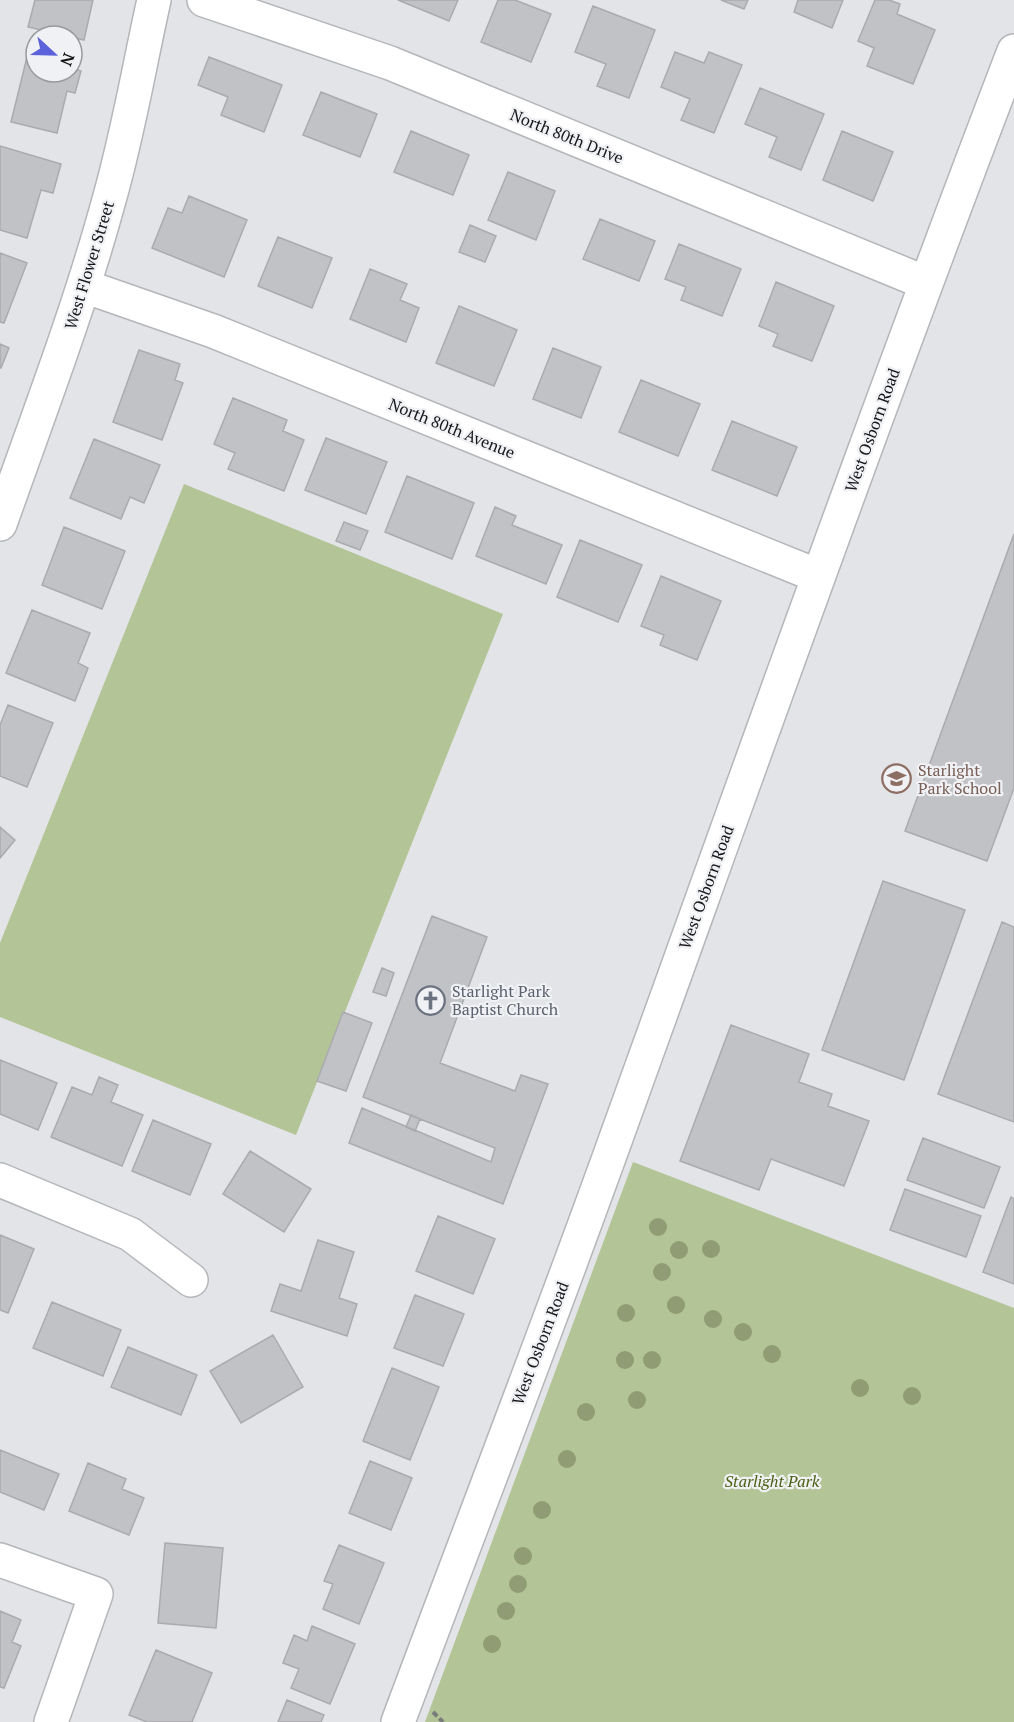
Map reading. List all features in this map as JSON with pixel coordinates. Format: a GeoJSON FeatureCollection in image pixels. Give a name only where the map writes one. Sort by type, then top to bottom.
{"type":"FeatureCollection","features":[{"type":"Feature","properties":{"kind":"street","name":"West Flower Street"},"geometry":{"type":"LineString","coordinates":[[0,524],[84,286],[110,198],[154,0]]}},
{"type":"Feature","properties":{"kind":"street","name":"North 80th Drive"},"geometry":{"type":"LineString","coordinates":[[204,0],[390,63],[926,283]]}},
{"type":"Feature","properties":{"kind":"street","name":"West Osborn Road"},"geometry":{"type":"LineString","coordinates":[[398,1722],[610,1156],[818,576],[1014,51]]}},
{"type":"Feature","properties":{"kind":"street","name":"North 80th Avenue"},"geometry":{"type":"LineString","coordinates":[[84,286],[213,331],[818,576]]}},
{"type":"Feature","properties":{"kind":"street"},"geometry":{"type":"LineString","coordinates":[[0,1180],[130,1234],[191,1280]]}},
{"type":"Feature","properties":{"kind":"street"},"geometry":{"type":"LineString","coordinates":[[0,1560],[96,1594],[51,1722]]}},
{"type":"Feature","properties":{"kind":"path"},"geometry":{"type":"LineString","coordinates":[[432,1712],[443,1722]]}},
{"type":"Feature","properties":{"kind":"green space"},"geometry":{"type":"Polygon","coordinates":[[[184,484],[503,614],[296,1135],[0,1017],[0,943],[184,484]]]}},
{"type":"Feature","properties":{"kind":"green space","name":"Starlight Park"},"geometry":{"type":"Polygon","coordinates":[[[633,1162],[1014,1308],[1014,1722],[425,1722],[633,1162]]]}},
{"type":"Feature","properties":{"kind":"building"},"geometry":{"type":"Polygon","coordinates":[[[35,0],[93,0],[84,40],[84,24],[29,24],[35,0]]]}},
{"type":"Feature","properties":{"kind":"building"},"geometry":{"type":"Polygon","coordinates":[[[398,0],[458,0],[449,21],[398,0]]]}},
{"type":"Feature","properties":{"kind":"building"},"geometry":{"type":"Polygon","coordinates":[[[498,0],[515,0],[551,14],[531,62],[481,42],[498,0]]]}},
{"type":"Feature","properties":{"kind":"building"},"geometry":{"type":"Polygon","coordinates":[[[721,0],[748,0],[744,9],[721,0]]]}},
{"type":"Feature","properties":{"kind":"building"},"geometry":{"type":"Polygon","coordinates":[[[798,0],[843,0],[832,28],[794,12],[798,0]]]}},
{"type":"Feature","properties":{"kind":"building"},"geometry":{"type":"Polygon","coordinates":[[[875,0],[889,0],[900,4],[897,14],[935,30],[913,84],[867,66],[874,48],[858,41],[875,0]]]}},
{"type":"Feature","properties":{"kind":"building"},"geometry":{"type":"Polygon","coordinates":[[[593,6],[655,30],[629,98],[597,86],[606,64],[575,52],[593,6]]]}},
{"type":"Feature","properties":{"kind":"building"},"geometry":{"type":"Polygon","coordinates":[[[675,52],[704,63],[709,52],[742,65],[714,133],[681,120],[690,99],[661,87],[675,52]]]}},
{"type":"Feature","properties":{"kind":"building"},"geometry":{"type":"Polygon","coordinates":[[[209,57],[282,85],[264,132],[221,115],[228,97],[198,85],[209,57]]]}},
{"type":"Feature","properties":{"kind":"building"},"geometry":{"type":"Polygon","coordinates":[[[24,69],[24,84],[77,84],[75,93],[67,91],[57,133],[11,122],[24,69]]]}},
{"type":"Feature","properties":{"kind":"building"},"geometry":{"type":"Polygon","coordinates":[[[760,88],[824,114],[801,170],[769,157],[777,137],[745,124],[760,88]]]}},
{"type":"Feature","properties":{"kind":"building"},"geometry":{"type":"Polygon","coordinates":[[[321,92],[377,114],[360,157],[303,135],[321,92]]]}},
{"type":"Feature","properties":{"kind":"building"},"geometry":{"type":"Polygon","coordinates":[[[411,131],[469,155],[453,195],[394,172],[411,131]]]}},
{"type":"Feature","properties":{"kind":"building"},"geometry":{"type":"Polygon","coordinates":[[[842,131],[893,152],[873,201],[823,180],[842,131]]]}},
{"type":"Feature","properties":{"kind":"building"},"geometry":{"type":"Polygon","coordinates":[[[0,146],[61,164],[53,193],[41,190],[27,238],[0,230],[0,146]]]}},
{"type":"Feature","properties":{"kind":"building"},"geometry":{"type":"Polygon","coordinates":[[[508,172],[555,191],[536,240],[488,220],[508,172]]]}},
{"type":"Feature","properties":{"kind":"building"},"geometry":{"type":"Polygon","coordinates":[[[189,196],[247,220],[224,277],[152,248],[168,208],[182,213],[189,196]]]}},
{"type":"Feature","properties":{"kind":"building"},"geometry":{"type":"Polygon","coordinates":[[[600,219],[655,241],[639,281],[583,259],[600,219]]]}},
{"type":"Feature","properties":{"kind":"building"},"geometry":{"type":"Polygon","coordinates":[[[470,225],[496,236],[485,262],[459,252],[470,225]]]}},
{"type":"Feature","properties":{"kind":"building"},"geometry":{"type":"Polygon","coordinates":[[[278,237],[332,258],[312,308],[258,286],[278,237]]]}},
{"type":"Feature","properties":{"kind":"building"},"geometry":{"type":"Polygon","coordinates":[[[679,244],[741,269],[722,316],[681,300],[686,287],[665,279],[679,244]]]}},
{"type":"Feature","properties":{"kind":"building"},"geometry":{"type":"Polygon","coordinates":[[[0,253],[27,263],[4,323],[0,322],[0,253]]]}},
{"type":"Feature","properties":{"kind":"building"},"geometry":{"type":"Polygon","coordinates":[[[370,269],[407,284],[400,300],[419,308],[406,342],[350,319],[370,269]]]}},
{"type":"Feature","properties":{"kind":"building"},"geometry":{"type":"Polygon","coordinates":[[[776,282],[834,306],[812,361],[773,346],[778,334],[759,326],[776,282]]]}},
{"type":"Feature","properties":{"kind":"building"},"geometry":{"type":"Polygon","coordinates":[[[459,306],[517,330],[494,386],[436,363],[459,306]]]}},
{"type":"Feature","properties":{"kind":"building"},"geometry":{"type":"Polygon","coordinates":[[[0,344],[9,348],[1,368],[0,368],[0,344]]]}},
{"type":"Feature","properties":{"kind":"building"},"geometry":{"type":"Polygon","coordinates":[[[553,348],[601,367],[581,418],[533,399],[553,348]]]}},
{"type":"Feature","properties":{"kind":"building"},"geometry":{"type":"Polygon","coordinates":[[[139,350],[180,364],[175,380],[183,383],[162,440],[113,422],[139,350]]]}},
{"type":"Feature","properties":{"kind":"building"},"geometry":{"type":"Polygon","coordinates":[[[641,380],[700,404],[678,456],[619,432],[641,380]]]}},
{"type":"Feature","properties":{"kind":"building"},"geometry":{"type":"Polygon","coordinates":[[[233,398],[287,420],[283,431],[304,440],[284,491],[228,469],[235,453],[214,444],[233,398]]]}},
{"type":"Feature","properties":{"kind":"building"},"geometry":{"type":"Polygon","coordinates":[[[732,421],[797,447],[777,496],[712,470],[732,421]]]}},
{"type":"Feature","properties":{"kind":"building"},"geometry":{"type":"Polygon","coordinates":[[[326,438],[387,462],[366,514],[305,490],[326,438]]]}},
{"type":"Feature","properties":{"kind":"building"},"geometry":{"type":"Polygon","coordinates":[[[94,439],[160,465],[144,503],[130,497],[121,519],[70,498],[94,439]]]}},
{"type":"Feature","properties":{"kind":"building"},"geometry":{"type":"Polygon","coordinates":[[[407,476],[474,503],[452,559],[385,532],[407,476]]]}},
{"type":"Feature","properties":{"kind":"building"},"geometry":{"type":"Polygon","coordinates":[[[495,507],[516,516],[512,525],[562,545],[546,584],[476,556],[495,507]]]}},
{"type":"Feature","properties":{"kind":"building"},"geometry":{"type":"Polygon","coordinates":[[[344,522],[368,531],[360,550],[336,541],[344,522]]]}},
{"type":"Feature","properties":{"kind":"building"},"geometry":{"type":"Polygon","coordinates":[[[64,527],[125,551],[102,609],[42,585],[64,527]]]}},
{"type":"Feature","properties":{"kind":"building"},"geometry":{"type":"Polygon","coordinates":[[[1014,534],[1014,788],[987,861],[905,831],[1014,534]]]}},
{"type":"Feature","properties":{"kind":"building"},"geometry":{"type":"Polygon","coordinates":[[[580,540],[642,565],[618,622],[557,597],[580,540]]]}},
{"type":"Feature","properties":{"kind":"building"},"geometry":{"type":"Polygon","coordinates":[[[661,576],[721,601],[697,660],[660,645],[664,635],[641,626],[661,576]]]}},
{"type":"Feature","properties":{"kind":"building"},"geometry":{"type":"Polygon","coordinates":[[[32,610],[90,633],[78,663],[88,668],[75,701],[6,673],[32,610]]]}},
{"type":"Feature","properties":{"kind":"building"},"geometry":{"type":"Polygon","coordinates":[[[8,705],[53,723],[27,787],[0,776],[0,725],[8,705]]]}},
{"type":"Feature","properties":{"kind":"building"},"geometry":{"type":"Polygon","coordinates":[[[0,827],[15,840],[0,858],[0,827]]]}},
{"type":"Feature","properties":{"kind":"building"},"geometry":{"type":"Polygon","coordinates":[[[883,881],[965,910],[904,1080],[822,1050],[883,881]]]}},
{"type":"Feature","properties":{"kind":"building","name":"Starlight Park Baptist Church"},"geometry":{"type":"Polygon","coordinates":[[[432,916],[487,937],[440,1063],[515,1091],[521,1075],[548,1084],[503,1204],[349,1143],[362,1108],[491,1162],[495,1148],[363,1097],[432,916]]]}},
{"type":"Feature","properties":{"kind":"building"},"geometry":{"type":"Polygon","coordinates":[[[1002,922],[1014,927],[1014,1122],[938,1094],[1002,922]]]}},
{"type":"Feature","properties":{"kind":"building"},"geometry":{"type":"Polygon","coordinates":[[[382,968],[394,973],[386,996],[373,992],[382,968]]]}},
{"type":"Feature","properties":{"kind":"building"},"geometry":{"type":"Polygon","coordinates":[[[343,1012],[372,1023],[346,1091],[317,1081],[343,1012]]]}},
{"type":"Feature","properties":{"kind":"building"},"geometry":{"type":"Polygon","coordinates":[[[731,1025],[809,1054],[799,1082],[832,1094],[828,1106],[869,1121],[844,1186],[771,1159],[759,1190],[680,1161],[731,1025]]]}},
{"type":"Feature","properties":{"kind":"building"},"geometry":{"type":"Polygon","coordinates":[[[0,1060],[57,1083],[38,1130],[0,1114],[0,1060]]]}},
{"type":"Feature","properties":{"kind":"building"},"geometry":{"type":"Polygon","coordinates":[[[99,1077],[118,1085],[111,1102],[143,1115],[122,1166],[51,1137],[72,1087],[92,1095],[99,1077]]]}},
{"type":"Feature","properties":{"kind":"building"},"geometry":{"type":"Polygon","coordinates":[[[411,1115],[420,1119],[415,1131],[406,1127],[411,1115]]]}},
{"type":"Feature","properties":{"kind":"building"},"geometry":{"type":"Polygon","coordinates":[[[153,1120],[211,1144],[190,1195],[132,1171],[153,1120]]]}},
{"type":"Feature","properties":{"kind":"building"},"geometry":{"type":"Polygon","coordinates":[[[923,1138],[1000,1167],[984,1208],[907,1180],[923,1138]]]}},
{"type":"Feature","properties":{"kind":"building"},"geometry":{"type":"Polygon","coordinates":[[[250,1151],[311,1189],[284,1232],[223,1194],[250,1151]]]}},
{"type":"Feature","properties":{"kind":"building"},"geometry":{"type":"Polygon","coordinates":[[[905,1189],[981,1216],[966,1257],[890,1230],[905,1189]]]}},
{"type":"Feature","properties":{"kind":"building"},"geometry":{"type":"Polygon","coordinates":[[[1011,1197],[1014,1199],[1014,1284],[983,1272],[1011,1197]]]}},
{"type":"Feature","properties":{"kind":"building"},"geometry":{"type":"Polygon","coordinates":[[[438,1216],[495,1239],[473,1294],[416,1271],[438,1216]]]}},
{"type":"Feature","properties":{"kind":"building"},"geometry":{"type":"Polygon","coordinates":[[[0,1235],[34,1249],[8,1313],[0,1310],[0,1235]]]}},
{"type":"Feature","properties":{"kind":"building"},"geometry":{"type":"Polygon","coordinates":[[[318,1240],[354,1252],[339,1298],[357,1304],[347,1336],[271,1311],[280,1284],[301,1291],[318,1240]]]}},
{"type":"Feature","properties":{"kind":"building"},"geometry":{"type":"Polygon","coordinates":[[[415,1295],[464,1314],[443,1366],[394,1348],[415,1295]]]}},
{"type":"Feature","properties":{"kind":"building"},"geometry":{"type":"Polygon","coordinates":[[[52,1302],[121,1330],[103,1376],[33,1348],[52,1302]]]}},
{"type":"Feature","properties":{"kind":"building"},"geometry":{"type":"Polygon","coordinates":[[[273,1335],[303,1387],[241,1423],[210,1371],[273,1335]]]}},
{"type":"Feature","properties":{"kind":"building"},"geometry":{"type":"Polygon","coordinates":[[[128,1347],[197,1375],[181,1415],[111,1387],[128,1347]]]}},
{"type":"Feature","properties":{"kind":"building"},"geometry":{"type":"Polygon","coordinates":[[[392,1368],[439,1387],[410,1460],[363,1441],[392,1368]]]}},
{"type":"Feature","properties":{"kind":"building"},"geometry":{"type":"Polygon","coordinates":[[[0,1450],[59,1474],[44,1510],[0,1492],[0,1450]]]}},
{"type":"Feature","properties":{"kind":"building"},"geometry":{"type":"Polygon","coordinates":[[[370,1461],[412,1478],[391,1530],[349,1513],[370,1461]]]}},
{"type":"Feature","properties":{"kind":"building"},"geometry":{"type":"Polygon","coordinates":[[[88,1463],[126,1479],[122,1489],[144,1498],[129,1535],[69,1511],[88,1463]]]}},
{"type":"Feature","properties":{"kind":"building"},"geometry":{"type":"Polygon","coordinates":[[[165,1543],[223,1548],[216,1628],[158,1623],[165,1543]]]}},
{"type":"Feature","properties":{"kind":"building"},"geometry":{"type":"Polygon","coordinates":[[[339,1545],[384,1563],[359,1624],[323,1609],[333,1584],[324,1581],[339,1545]]]}},
{"type":"Feature","properties":{"kind":"building"},"geometry":{"type":"Polygon","coordinates":[[[0,1611],[21,1620],[12,1642],[21,1646],[4,1688],[0,1687],[0,1611]]]}},
{"type":"Feature","properties":{"kind":"building"},"geometry":{"type":"Polygon","coordinates":[[[312,1626],[355,1644],[330,1704],[291,1688],[299,1669],[283,1663],[294,1635],[307,1641],[312,1626]]]}},
{"type":"Feature","properties":{"kind":"building"},"geometry":{"type":"Polygon","coordinates":[[[156,1650],[212,1673],[192,1722],[147,1722],[129,1715],[156,1650]]]}},
{"type":"Feature","properties":{"kind":"building"},"geometry":{"type":"Polygon","coordinates":[[[287,1700],[324,1715],[321,1722],[278,1722],[287,1700]]]}},
{"type":"Feature","properties":{"kind":"place","name":"Starlight Park School"},"geometry":{"type":"Point","coordinates":[897,779]}},
{"type":"Feature","properties":{"kind":"place","name":"Starlight Park Baptist Church"},"geometry":{"type":"Point","coordinates":[431,1000]}}]}
